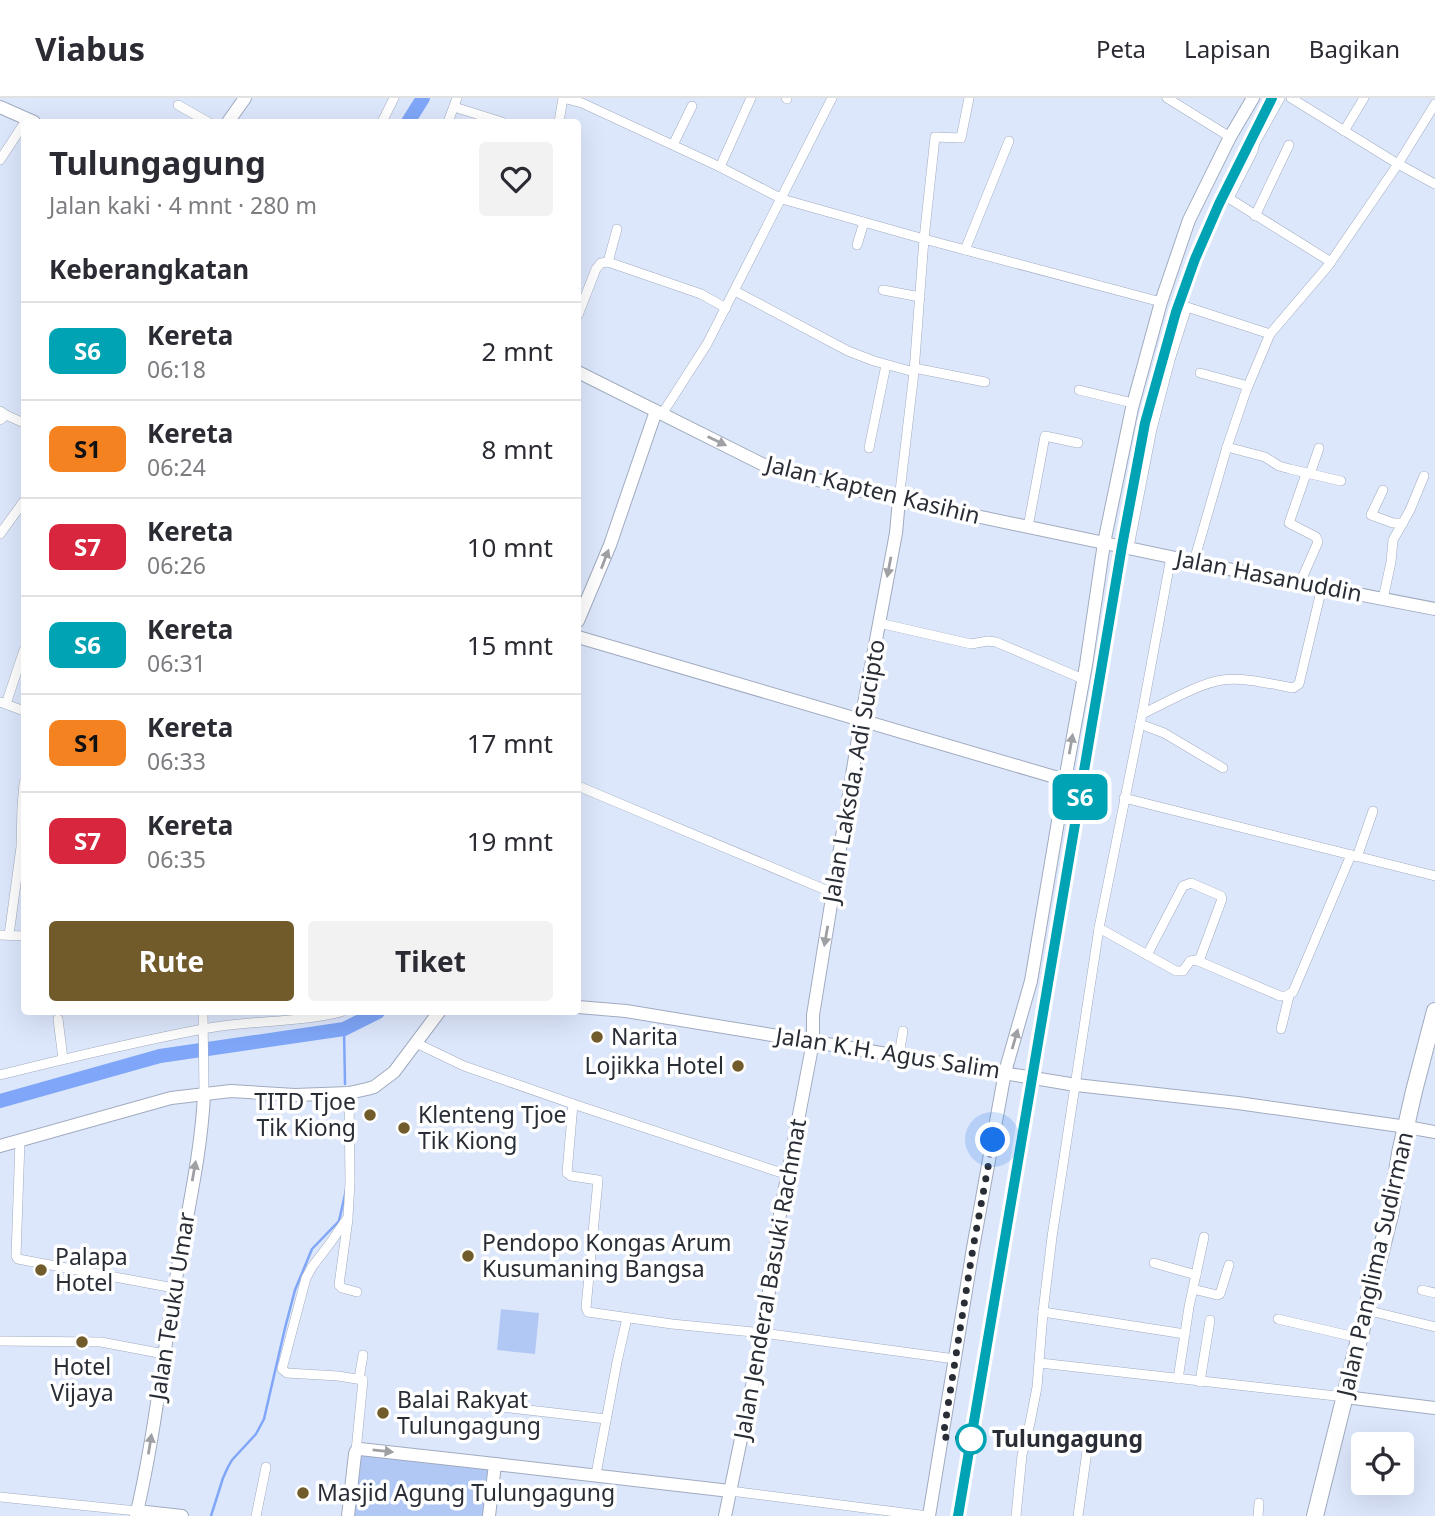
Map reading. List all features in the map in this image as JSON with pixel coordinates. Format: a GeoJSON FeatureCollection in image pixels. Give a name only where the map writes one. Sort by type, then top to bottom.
{"type":"FeatureCollection","features":[{"type":"Feature","properties":{"kind":"highway","name":"Jalan Panglima Sudirman"},"geometry":{"type":"LineString","coordinates":[[1315,1516],[1391,1211],[1400,1153],[1435,1011]]}},
{"type":"Feature","properties":{"kind":"street"},"geometry":{"type":"LineString","coordinates":[[384,119],[394,98]]}},
{"type":"Feature","properties":{"kind":"street"},"geometry":{"type":"LineString","coordinates":[[560,119],[563,98],[573,100],[720,167],[782,199],[1161,302]]}},
{"type":"Feature","properties":{"kind":"street"},"geometry":{"type":"LineString","coordinates":[[720,167],[751,98]]}},
{"type":"Feature","properties":{"kind":"street"},"geometry":{"type":"LineString","coordinates":[[581,614],[610,545],[659,412],[708,344],[832,98]]}},
{"type":"Feature","properties":{"kind":"street"},"geometry":{"type":"LineString","coordinates":[[899,500],[935,137],[961,138],[969,98]]}},
{"type":"Feature","properties":{"kind":"street"},"geometry":{"type":"LineString","coordinates":[[1167,98],[1230,137]]}},
{"type":"Feature","properties":{"kind":"street"},"geometry":{"type":"LineString","coordinates":[[356,1451],[360,1449],[596,1475],[928,1516],[1005,1072],[1031,981],[1104,543],[1133,403],[1161,302],[1189,220],[1230,137],[1254,98]]}},
{"type":"Feature","properties":{"kind":"street"},"geometry":{"type":"LineString","coordinates":[[1280,98],[1230,196],[1231,201],[1327,267]]}},
{"type":"Feature","properties":{"kind":"street"},"geometry":{"type":"LineString","coordinates":[[1290,98],[1435,184]]}},
{"type":"Feature","properties":{"kind":"street"},"geometry":{"type":"LineString","coordinates":[[1344,131],[1364,98]]}},
{"type":"Feature","properties":{"kind":"street"},"geometry":{"type":"LineString","coordinates":[[230,119],[241,100]]}},
{"type":"Feature","properties":{"kind":"street"},"geometry":{"type":"LineString","coordinates":[[449,119],[455,102],[495,119]]}},
{"type":"Feature","properties":{"kind":"street"},"geometry":{"type":"LineString","coordinates":[[1194,561],[1227,447],[1270,334],[1327,267],[1398,164],[1435,104]]}},
{"type":"Feature","properties":{"kind":"street"},"geometry":{"type":"LineString","coordinates":[[178,105],[203,119]]}},
{"type":"Feature","properties":{"kind":"street"},"geometry":{"type":"LineString","coordinates":[[673,145],[692,106]]}},
{"type":"Feature","properties":{"kind":"street"},"geometry":{"type":"LineString","coordinates":[[0,107],[27,119]]}},
{"type":"Feature","properties":{"kind":"street"},"geometry":{"type":"LineString","coordinates":[[0,160],[21,134]]}},
{"type":"Feature","properties":{"kind":"street"},"geometry":{"type":"LineString","coordinates":[[965,250],[1009,141]]}},
{"type":"Feature","properties":{"kind":"street"},"geometry":{"type":"LineString","coordinates":[[1255,216],[1289,145]]}},
{"type":"Feature","properties":{"kind":"street"},"geometry":{"type":"LineString","coordinates":[[856,245],[864,222]]}},
{"type":"Feature","properties":{"kind":"street"},"geometry":{"type":"LineString","coordinates":[[608,262],[617,229]]}},
{"type":"Feature","properties":{"kind":"street"},"geometry":{"type":"LineString","coordinates":[[581,308],[596,270],[601,263],[608,262],[701,294],[726,308]]}},
{"type":"Feature","properties":{"kind":"street"},"geometry":{"type":"LineString","coordinates":[[883,290],[920,298]]}},
{"type":"Feature","properties":{"kind":"street"},"geometry":{"type":"LineString","coordinates":[[735,291],[824,339],[874,361],[985,382]]}},
{"type":"Feature","properties":{"kind":"street"},"geometry":{"type":"LineString","coordinates":[[1129,547],[1152,429],[1187,307],[1270,334]]}},
{"type":"Feature","properties":{"kind":"street"},"geometry":{"type":"LineString","coordinates":[[869,448],[886,365]]}},
{"type":"Feature","properties":{"kind":"street","name":"Jalan Kapten Kasihin"},"geometry":{"type":"LineString","coordinates":[[581,373],[770,468],[899,500],[1104,543]]}},
{"type":"Feature","properties":{"kind":"street"},"geometry":{"type":"LineString","coordinates":[[1200,373],[1248,386]]}},
{"type":"Feature","properties":{"kind":"street"},"geometry":{"type":"LineString","coordinates":[[1079,390],[1133,403]]}},
{"type":"Feature","properties":{"kind":"street"},"geometry":{"type":"LineString","coordinates":[[2,415],[21,422]]}},
{"type":"Feature","properties":{"kind":"street"},"geometry":{"type":"LineString","coordinates":[[1028,527],[1045,436],[1079,443]]}},
{"type":"Feature","properties":{"kind":"street"},"geometry":{"type":"LineString","coordinates":[[1227,447],[1265,457],[1279,466],[1341,481]]}},
{"type":"Feature","properties":{"kind":"street"},"geometry":{"type":"LineString","coordinates":[[1300,583],[1318,542],[1316,537],[1289,523],[1319,448]]}},
{"type":"Feature","properties":{"kind":"street"},"geometry":{"type":"LineString","coordinates":[[1383,599],[1393,540],[1424,476]]}},
{"type":"Feature","properties":{"kind":"street"},"geometry":{"type":"LineString","coordinates":[[1383,490],[1371,515],[1393,523],[1403,523]]}},
{"type":"Feature","properties":{"kind":"street","name":"Jalan Laksda. Adi Sucipto"},"geometry":{"type":"LineString","coordinates":[[813,1042],[813,1015],[861,720],[896,533],[899,500]]}},
{"type":"Feature","properties":{"kind":"street"},"geometry":{"type":"LineString","coordinates":[[0,534],[21,505]]}},
{"type":"Feature","properties":{"kind":"street","name":"Jalan Hasanuddin"},"geometry":{"type":"LineString","coordinates":[[1104,543],[1435,609]]}},
{"type":"Feature","properties":{"kind":"street"},"geometry":{"type":"LineString","coordinates":[[1016,1516],[1021,1455],[1031,1423],[1040,1363],[1052,1237],[1099,928],[1171,557]]}},
{"type":"Feature","properties":{"kind":"street"},"geometry":{"type":"LineString","coordinates":[[1141,719],[1200,688],[1222,680],[1259,681],[1297,687],[1300,684],[1322,587]]}},
{"type":"Feature","properties":{"kind":"street"},"geometry":{"type":"LineString","coordinates":[[879,623],[971,644],[996,642],[1083,679]]}},
{"type":"Feature","properties":{"kind":"street"},"geometry":{"type":"LineString","coordinates":[[581,638],[1065,779]]}},
{"type":"Feature","properties":{"kind":"street"},"geometry":{"type":"LineString","coordinates":[[21,658],[3,703],[21,710]]}},
{"type":"Feature","properties":{"kind":"street"},"geometry":{"type":"LineString","coordinates":[[1141,719],[1223,768]]}},
{"type":"Feature","properties":{"kind":"street"},"geometry":{"type":"LineString","coordinates":[[581,787],[833,893]]}},
{"type":"Feature","properties":{"kind":"street"},"geometry":{"type":"LineString","coordinates":[[1124,798],[1435,876]]}},
{"type":"Feature","properties":{"kind":"street"},"geometry":{"type":"LineString","coordinates":[[1281,1029],[1289,996],[1373,811]]}},
{"type":"Feature","properties":{"kind":"street"},"geometry":{"type":"LineString","coordinates":[[4,935],[21,847]]}},
{"type":"Feature","properties":{"kind":"street"},"geometry":{"type":"LineString","coordinates":[[1147,955],[1184,886],[1191,883],[1223,899],[1199,961]]}},
{"type":"Feature","properties":{"kind":"street"},"geometry":{"type":"LineString","coordinates":[[1099,928],[1179,972],[1193,960],[1199,961],[1280,996],[1289,996]]}},
{"type":"Feature","properties":{"kind":"street","name":"Jalan K.H. Agus Salim"},"geometry":{"type":"LineString","coordinates":[[581,1007],[626,1011],[1076,1085],[1238,1103],[1435,1132]]}},
{"type":"Feature","properties":{"kind":"street"},"geometry":{"type":"LineString","coordinates":[[204,1015],[204,1095]]}},
{"type":"Feature","properties":{"kind":"street"},"geometry":{"type":"LineString","coordinates":[[0,1075],[155,1038],[318,1015]]}},
{"type":"Feature","properties":{"kind":"street"},"geometry":{"type":"LineString","coordinates":[[0,1146],[171,1098],[230,1091],[295,1096],[349,1093],[374,1087],[394,1072],[437,1015]]}},
{"type":"Feature","properties":{"kind":"street"},"geometry":{"type":"LineString","coordinates":[[58,1019],[63,1059]]}},
{"type":"Feature","properties":{"kind":"street"},"geometry":{"type":"LineString","coordinates":[[899,1055],[903,1031]]}},
{"type":"Feature","properties":{"kind":"street","name":"Jalan Jenderal Basuki Rachmat"},"geometry":{"type":"LineString","coordinates":[[725,1516],[763,1333],[780,1214],[813,1042]]}},
{"type":"Feature","properties":{"kind":"street"},"geometry":{"type":"LineString","coordinates":[[416,1043],[464,1066],[788,1175]]}},
{"type":"Feature","properties":{"kind":"street"},"geometry":{"type":"LineString","coordinates":[[349,1093],[350,1183],[339,1285],[357,1292]]}},
{"type":"Feature","properties":{"kind":"street","name":"Jalan Teuku Umar"},"geometry":{"type":"LineString","coordinates":[[137,1513],[203,1125],[204,1095]]}},
{"type":"Feature","properties":{"kind":"street"},"geometry":{"type":"LineString","coordinates":[[573,1104],[566,1173],[598,1180],[586,1310],[589,1313],[955,1359]]}},
{"type":"Feature","properties":{"kind":"street"},"geometry":{"type":"LineString","coordinates":[[20,1141],[18,1259],[174,1288]]}},
{"type":"Feature","properties":{"kind":"street"},"geometry":{"type":"LineString","coordinates":[[348,1217],[315,1261],[306,1278],[282,1369],[287,1373],[338,1376],[364,1381],[348,1516]]}},
{"type":"Feature","properties":{"kind":"street"},"geometry":{"type":"LineString","coordinates":[[1178,1379],[1204,1237]]}},
{"type":"Feature","properties":{"kind":"street"},"geometry":{"type":"LineString","coordinates":[[1154,1264],[1196,1275]]}},
{"type":"Feature","properties":{"kind":"street"},"geometry":{"type":"LineString","coordinates":[[1193,1289],[1220,1294],[1229,1265]]}},
{"type":"Feature","properties":{"kind":"street"},"geometry":{"type":"LineString","coordinates":[[1422,1290],[1435,1293]]}},
{"type":"Feature","properties":{"kind":"street"},"geometry":{"type":"LineString","coordinates":[[1366,1310],[1435,1327]]}},
{"type":"Feature","properties":{"kind":"street"},"geometry":{"type":"LineString","coordinates":[[1043,1312],[1185,1334]]}},
{"type":"Feature","properties":{"kind":"street"},"geometry":{"type":"LineString","coordinates":[[596,1475],[627,1318]]}},
{"type":"Feature","properties":{"kind":"street"},"geometry":{"type":"LineString","coordinates":[[1278,1319],[1359,1338]]}},
{"type":"Feature","properties":{"kind":"street"},"geometry":{"type":"LineString","coordinates":[[1200,1382],[1210,1321]]}},
{"type":"Feature","properties":{"kind":"street"},"geometry":{"type":"LineString","coordinates":[[0,1341],[101,1342],[164,1354]]}},
{"type":"Feature","properties":{"kind":"street"},"geometry":{"type":"LineString","coordinates":[[359,1379],[363,1355]]}},
{"type":"Feature","properties":{"kind":"street"},"geometry":{"type":"LineString","coordinates":[[1040,1363],[1435,1408]]}},
{"type":"Feature","properties":{"kind":"street"},"geometry":{"type":"LineString","coordinates":[[468,1403],[606,1419]]}},
{"type":"Feature","properties":{"kind":"street"},"geometry":{"type":"LineString","coordinates":[[1078,1516],[1087,1451]]}},
{"type":"Feature","properties":{"kind":"street"},"geometry":{"type":"LineString","coordinates":[[489,1516],[495,1464]]}},
{"type":"Feature","properties":{"kind":"street"},"geometry":{"type":"LineString","coordinates":[[256,1516],[266,1467]]}},
{"type":"Feature","properties":{"kind":"street"},"geometry":{"type":"LineString","coordinates":[[0,1497],[182,1516]]}},
{"type":"Feature","properties":{"kind":"street"},"geometry":{"type":"LineString","coordinates":[[1258,1516],[1259,1503]]}},
{"type":"Feature","properties":{"kind":"shaded area"},"geometry":{"type":"Polygon","coordinates":[[[501,1309],[539,1313],[535,1354],[497,1350],[501,1309]]]}},
{"type":"Feature","properties":{"kind":"shaded area"},"geometry":{"type":"Polygon","coordinates":[[[357,1455],[490,1467],[486,1516],[350,1516],[357,1455]]]}},
{"type":"Feature","properties":{"kind":"waterway"},"geometry":{"type":"LineString","coordinates":[[410,119],[423,98]]}},
{"type":"Feature","properties":{"kind":"waterway"},"geometry":{"type":"LineString","coordinates":[[0,1101],[160,1056],[344,1029],[372,1015]]}},
{"type":"Feature","properties":{"kind":"waterway"},"geometry":{"type":"LineString","coordinates":[[344,1029],[345,1084]]}},
{"type":"Feature","properties":{"kind":"waterway"},"geometry":{"type":"LineString","coordinates":[[211,1516],[228,1467],[256,1434],[264,1419],[295,1290],[312,1249],[339,1221],[346,1190]]}},
{"type":"Feature","properties":{"kind":"railway"},"geometry":{"type":"LineString","coordinates":[[978,1403],[1145,423],[1176,312],[1195,259],[1272,98]]}},
{"type":"Feature","properties":{"kind":"railway"},"geometry":{"type":"LineString","coordinates":[[958,1516],[967,1465]]}},
{"type":"Feature","properties":{"kind":"train","name":"S6"},"geometry":{"type":"LineString","coordinates":[[958,1516],[1145,423],[1176,312],[1195,259],[1223,194],[1272,98]]}},
{"type":"Feature","properties":{"kind":"place","name":"Narita"},"geometry":{"type":"Point","coordinates":[597,1037]}},
{"type":"Feature","properties":{"kind":"place","name":"Lojikka Hotel"},"geometry":{"type":"Point","coordinates":[738,1066]}},
{"type":"Feature","properties":{"kind":"place","name":"TITD Tjoe Tik Kiong"},"geometry":{"type":"Point","coordinates":[370,1115]}},
{"type":"Feature","properties":{"kind":"place","name":"Klenteng Tjoe Tik Kiong"},"geometry":{"type":"Point","coordinates":[404,1128]}},
{"type":"Feature","properties":{"kind":"place","name":"Pendopo Kongas Arum Kusumaning Bangsa"},"geometry":{"type":"Point","coordinates":[468,1256]}},
{"type":"Feature","properties":{"kind":"place","name":"Palapa Hotel"},"geometry":{"type":"Point","coordinates":[41,1270]}},
{"type":"Feature","properties":{"kind":"place","name":"Hotel Vijaya"},"geometry":{"type":"Point","coordinates":[82,1342]}},
{"type":"Feature","properties":{"kind":"place","name":"Balai Rakyat Tulungagung"},"geometry":{"type":"Point","coordinates":[383,1413]}},
{"type":"Feature","properties":{"kind":"place","name":"Tulungagung"},"geometry":{"type":"Point","coordinates":[971,1439]}},
{"type":"Feature","properties":{"kind":"place","name":"Masjid Agung Tulungagung"},"geometry":{"type":"Point","coordinates":[303,1493]}},
{"type":"Feature","properties":{"kind":"route"},"geometry":{"type":"LineString","coordinates":[[971,1439],[943,1437],[993,1140]]}}]}
